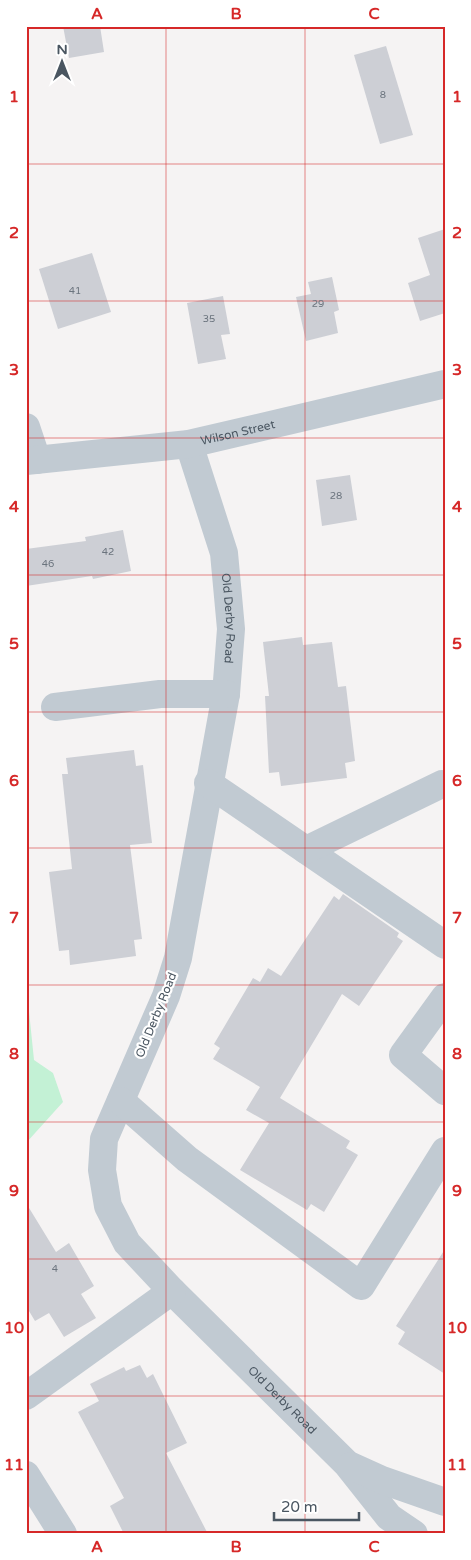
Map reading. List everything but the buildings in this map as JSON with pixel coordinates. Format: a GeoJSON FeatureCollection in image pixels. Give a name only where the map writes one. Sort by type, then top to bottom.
{"type":"FeatureCollection","features":[{"type":"Feature","properties":{"kind":"street","name":"Wilson Street"},"geometry":{"type":"LineString","coordinates":[[31,461],[189,444],[445,384]]}},
{"type":"Feature","properties":{"kind":"street"},"geometry":{"type":"LineString","coordinates":[[26,427],[31,461]]}},
{"type":"Feature","properties":{"kind":"street","name":"Old Derby Road"},"geometry":{"type":"LineString","coordinates":[[189,444],[224,553],[231,629],[226,694],[208,784],[178,958],[166,996],[104,1139],[102,1170],[108,1206],[127,1243],[172,1291],[347,1464],[389,1517],[414,1534]]}},
{"type":"Feature","properties":{"kind":"street"},"geometry":{"type":"LineString","coordinates":[[55,707],[160,694],[226,694]]}},
{"type":"Feature","properties":{"kind":"street"},"geometry":{"type":"LineString","coordinates":[[208,784],[445,945]]}},
{"type":"Feature","properties":{"kind":"street"},"geometry":{"type":"LineString","coordinates":[[306,850],[442,784]]}},
{"type":"Feature","properties":{"kind":"street"},"geometry":{"type":"LineString","coordinates":[[445,997],[403,1055],[445,1090]]}},
{"type":"Feature","properties":{"kind":"street"},"geometry":{"type":"LineString","coordinates":[[121,1101],[187,1158],[361,1286],[445,1151]]}},
{"type":"Feature","properties":{"kind":"street"},"geometry":{"type":"LineString","coordinates":[[26,1396],[172,1291]]}},
{"type":"Feature","properties":{"kind":"street","name":"Old Derby Road"},"geometry":{"type":"LineString","coordinates":[[347,1464],[382,1480],[445,1502]]}},
{"type":"Feature","properties":{"kind":"street"},"geometry":{"type":"LineString","coordinates":[[26,1475],[63,1534]]}},
{"type":"Feature","properties":{"kind":"green space"},"geometry":{"type":"Polygon","coordinates":[[[26,982],[34,1060],[53,1073],[63,1102],[26,1143],[26,982]]]}}]}
